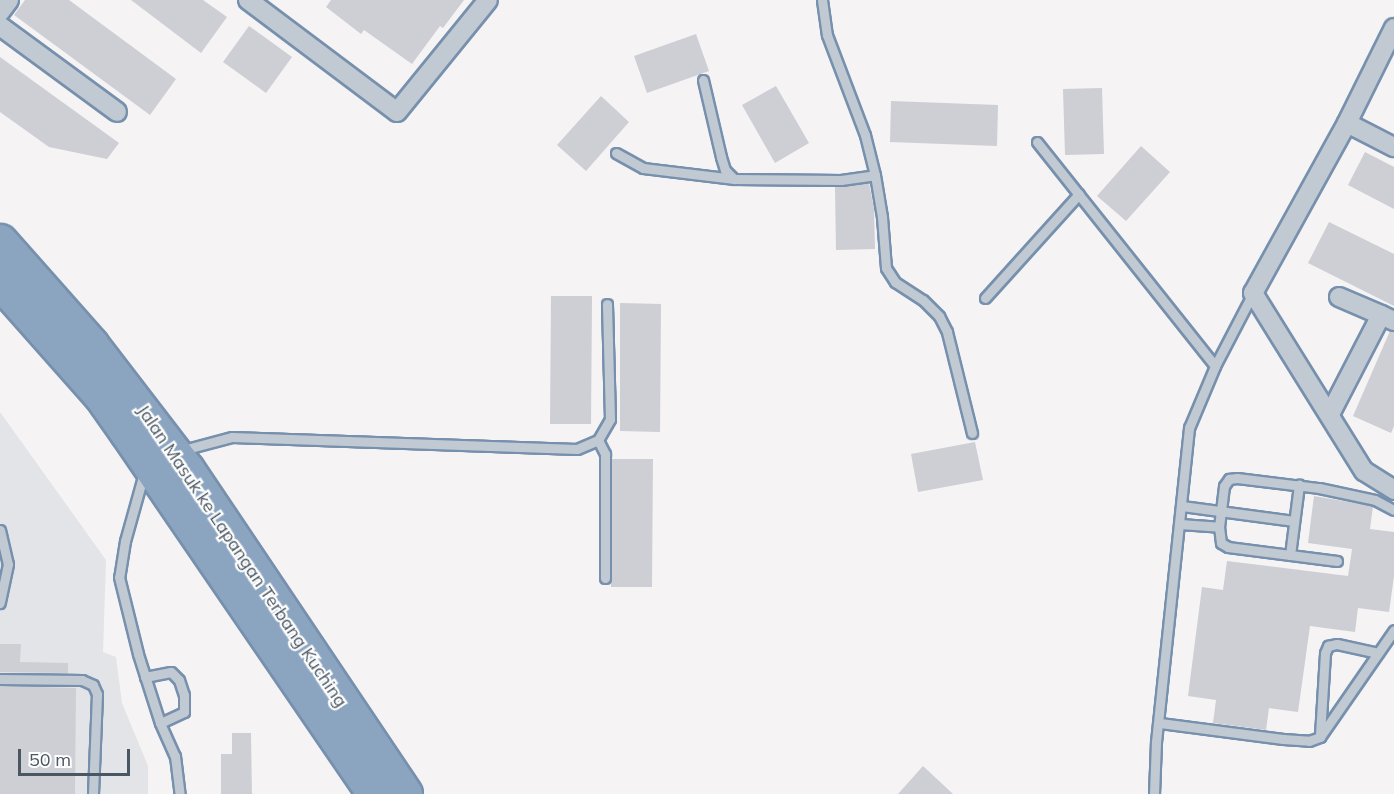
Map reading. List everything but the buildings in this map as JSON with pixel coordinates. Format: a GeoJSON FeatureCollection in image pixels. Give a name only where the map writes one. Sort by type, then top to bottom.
{"type":"FeatureCollection","features":[{"type":"Feature","properties":{"kind":"highway","name":"Jalan Masuk ke Lapangan Terbang Kuching"},"geometry":{"type":"LineString","coordinates":[[0,241],[91,344],[374,794]]}},
{"type":"Feature","properties":{"kind":"highway","name":"Jalan Masuk ke Lapangan Terbang Kuching"},"geometry":{"type":"LineString","coordinates":[[0,282],[101,396],[161,457],[405,794]]}},
{"type":"Feature","properties":{"kind":"street"},"geometry":{"type":"LineString","coordinates":[[0,12],[9,0]]}},
{"type":"Feature","properties":{"kind":"street"},"geometry":{"type":"LineString","coordinates":[[248,0],[397,112],[488,0]]}},
{"type":"Feature","properties":{"kind":"street"},"geometry":{"type":"LineString","coordinates":[[0,26],[117,112]]}},
{"type":"Feature","properties":{"kind":"street"},"geometry":{"type":"LineString","coordinates":[[1394,28],[1347,123],[1253,293],[1364,471],[1394,489]]}},
{"type":"Feature","properties":{"kind":"street"},"geometry":{"type":"LineString","coordinates":[[1347,123],[1394,147]]}},
{"type":"Feature","properties":{"kind":"street"},"geometry":{"type":"LineString","coordinates":[[1330,414],[1387,318],[1339,297]]}},
{"type":"Feature","properties":{"kind":"lane"},"geometry":{"type":"LineString","coordinates":[[822,0],[826,35],[865,135],[875,176],[882,217],[886,268],[895,282],[923,300],[939,316],[947,332],[972,433]]}},
{"type":"Feature","properties":{"kind":"lane"},"geometry":{"type":"LineString","coordinates":[[703,80],[723,164],[735,180]]}},
{"type":"Feature","properties":{"kind":"lane"},"geometry":{"type":"LineString","coordinates":[[1037,142],[1215,366]]}},
{"type":"Feature","properties":{"kind":"lane"},"geometry":{"type":"LineString","coordinates":[[616,153],[643,168],[735,180],[841,180],[875,176]]}},
{"type":"Feature","properties":{"kind":"lane"},"geometry":{"type":"LineString","coordinates":[[985,298],[1079,194]]}},
{"type":"Feature","properties":{"kind":"lane"},"geometry":{"type":"LineString","coordinates":[[1154,794],[1156,742],[1160,723],[1189,428],[1215,366],[1253,293]]}},
{"type":"Feature","properties":{"kind":"lane"},"geometry":{"type":"LineString","coordinates":[[180,794],[175,756],[160,723],[145,677],[120,577],[125,541],[161,457],[232,437],[576,449],[598,440],[610,418],[607,304]]}},
{"type":"Feature","properties":{"kind":"lane"},"geometry":{"type":"LineString","coordinates":[[598,440],[605,454],[605,578]]}},
{"type":"Feature","properties":{"kind":"lane"},"geometry":{"type":"LineString","coordinates":[[1337,561],[1228,547],[1219,539],[1224,486],[1229,479],[1237,478],[1299,485],[1375,500],[1394,510]]}},
{"type":"Feature","properties":{"kind":"lane"},"geometry":{"type":"LineString","coordinates":[[1290,555],[1299,485]]}},
{"type":"Feature","properties":{"kind":"lane"},"geometry":{"type":"LineString","coordinates":[[1182,506],[1294,521]]}},
{"type":"Feature","properties":{"kind":"lane"},"geometry":{"type":"LineString","coordinates":[[1180,524],[1219,526]]}},
{"type":"Feature","properties":{"kind":"lane"},"geometry":{"type":"LineString","coordinates":[[0,530],[8,564],[0,603]]}},
{"type":"Feature","properties":{"kind":"lane"},"geometry":{"type":"LineString","coordinates":[[1160,723],[1309,741],[1320,736],[1394,630]]}},
{"type":"Feature","properties":{"kind":"lane"},"geometry":{"type":"LineString","coordinates":[[1320,736],[1324,653],[1328,646],[1337,644],[1378,653]]}},
{"type":"Feature","properties":{"kind":"lane"},"geometry":{"type":"LineString","coordinates":[[145,677],[171,672],[179,680],[184,695],[183,712],[160,723]]}},
{"type":"Feature","properties":{"kind":"lane"},"geometry":{"type":"LineString","coordinates":[[0,679],[82,680],[93,686],[96,694],[93,794]]}},
{"type":"Feature","properties":{"kind":"shaded area"},"geometry":{"type":"Polygon","coordinates":[[[0,412],[106,560],[103,652],[116,657],[122,703],[148,766],[148,794],[0,794],[0,412]]]}}]}
